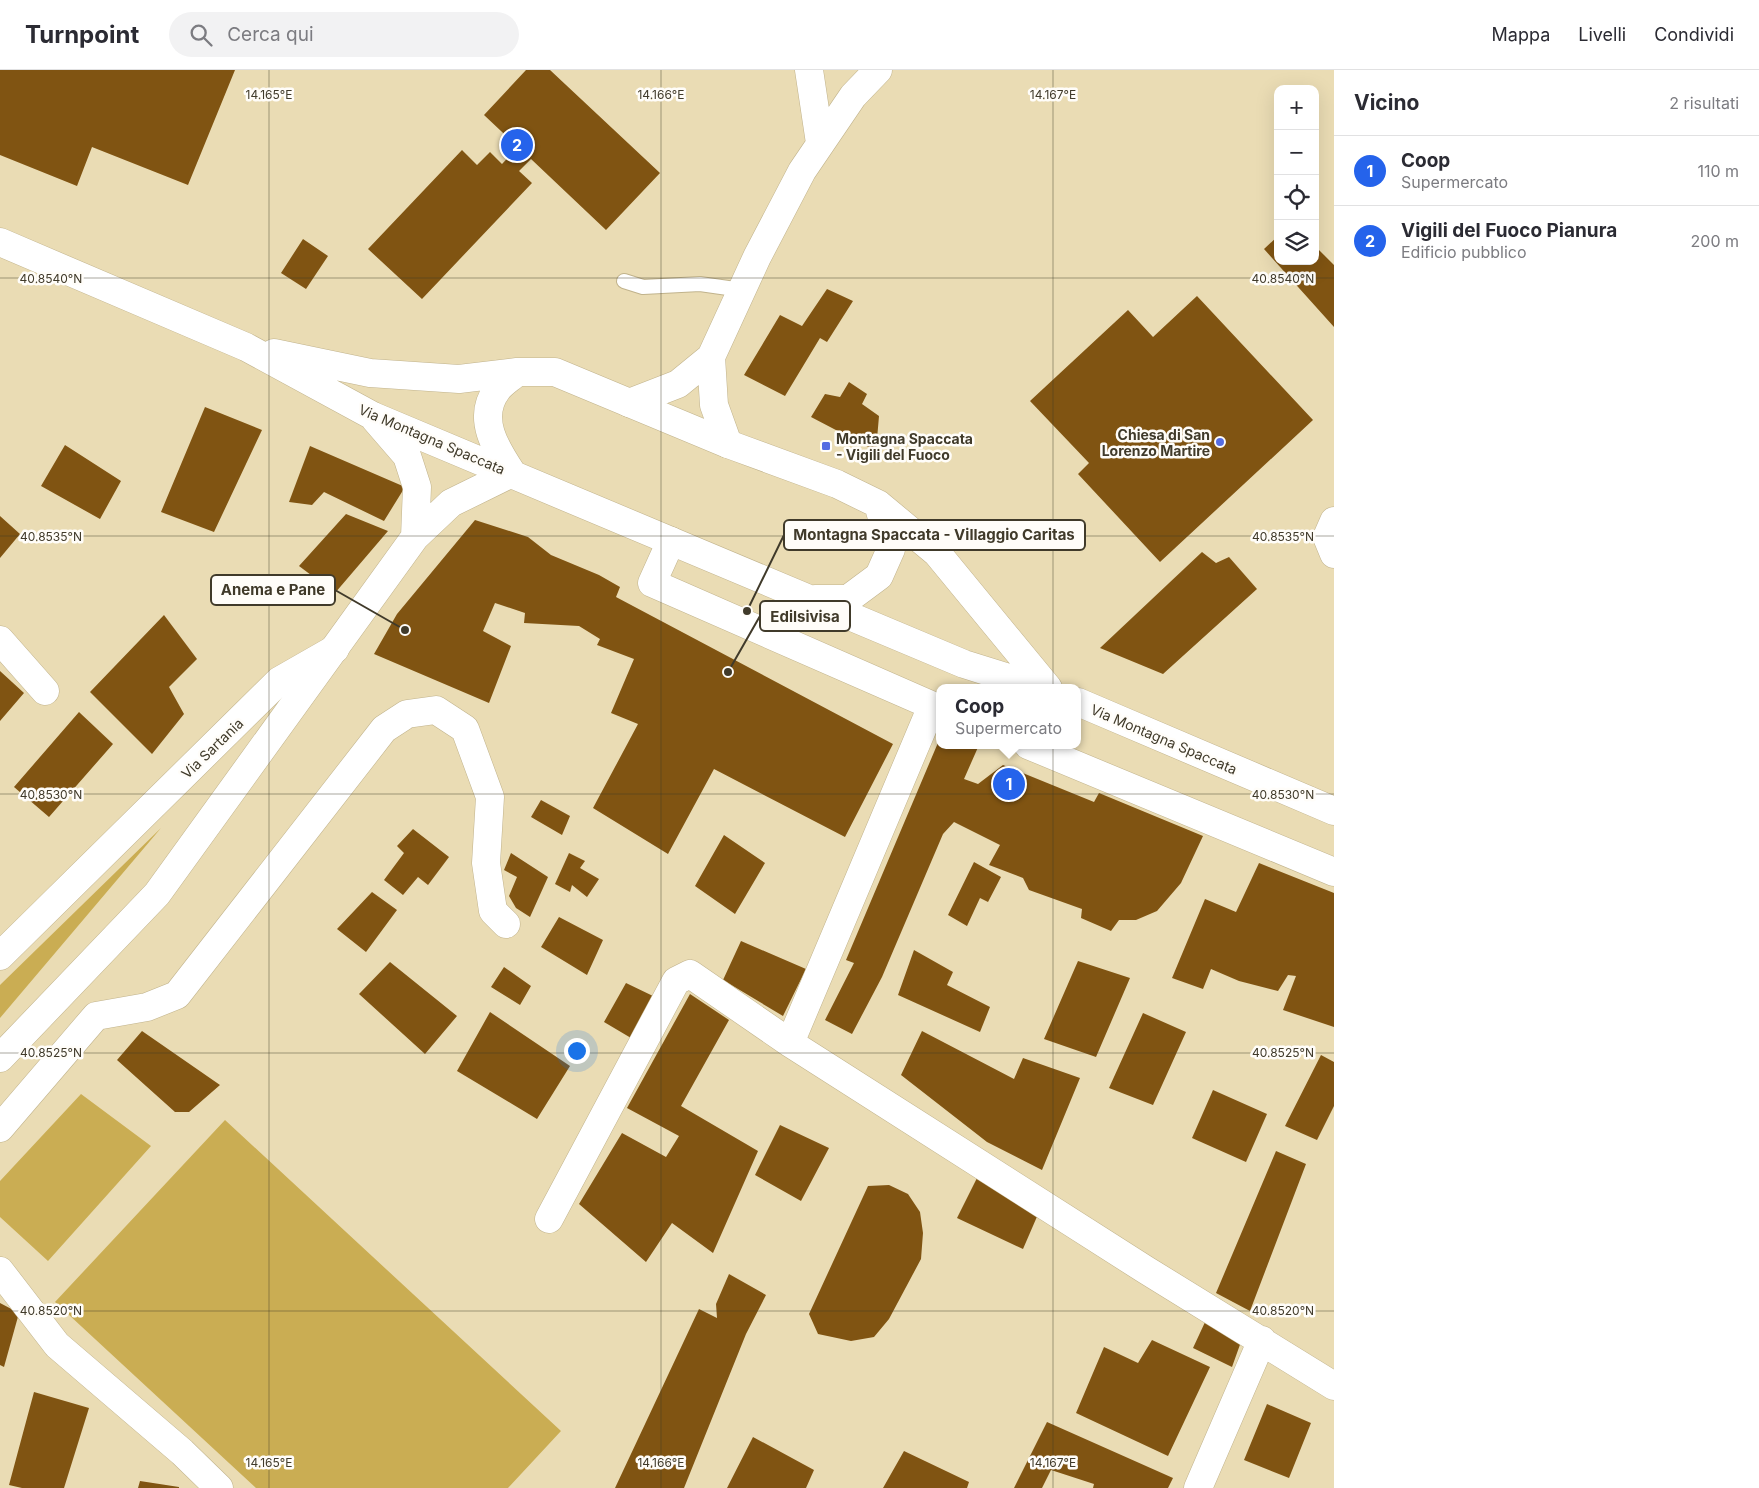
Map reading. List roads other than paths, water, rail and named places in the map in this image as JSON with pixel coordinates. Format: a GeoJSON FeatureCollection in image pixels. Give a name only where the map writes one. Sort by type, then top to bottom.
{"type":"FeatureCollection","features":[{"type":"Feature","properties":{"kind":"street"},"geometry":{"type":"LineString","coordinates":[[809,70],[820,143]]}},
{"type":"Feature","properties":{"kind":"street"},"geometry":{"type":"LineString","coordinates":[[630,403],[678,384],[711,357],[784,205],[820,143],[873,71]]}},
{"type":"Feature","properties":{"kind":"street","name":"Via Montagna Spaccata"},"geometry":{"type":"LineString","coordinates":[[0,242],[246,347],[373,416],[512,473],[806,599]]}},
{"type":"Feature","properties":{"kind":"street","name":"Via Montagna Spaccata"},"geometry":{"type":"LineString","coordinates":[[246,347],[370,373],[459,379],[517,372],[555,372],[728,444],[837,484],[878,504],[937,553],[1045,684]]}},
{"type":"Feature","properties":{"kind":"street"},"geometry":{"type":"LineString","coordinates":[[711,357],[714,405],[728,444]]}},
{"type":"Feature","properties":{"kind":"street"},"geometry":{"type":"LineString","coordinates":[[512,473],[493,444],[487,413],[496,391],[517,372]]}},
{"type":"Feature","properties":{"kind":"street"},"geometry":{"type":"LineString","coordinates":[[373,416],[407,456],[417,487],[415,537]]}},
{"type":"Feature","properties":{"kind":"street","name":"Via Sartania"},"geometry":{"type":"LineString","coordinates":[[0,956],[279,681],[336,649],[415,537],[451,503],[512,473]]}},
{"type":"Feature","properties":{"kind":"street"},"geometry":{"type":"LineString","coordinates":[[806,599],[848,599],[879,576],[891,549],[878,504]]}},
{"type":"Feature","properties":{"kind":"street"},"geometry":{"type":"LineString","coordinates":[[1334,521],[1327,537],[1334,554]]}},
{"type":"Feature","properties":{"kind":"street"},"geometry":{"type":"LineString","coordinates":[[671,541],[652,583],[936,707],[790,1043]]}},
{"type":"Feature","properties":{"kind":"street"},"geometry":{"type":"LineString","coordinates":[[806,599],[964,664],[1027,684]]}},
{"type":"Feature","properties":{"kind":"street"},"geometry":{"type":"LineString","coordinates":[[0,640],[45,691]]}},
{"type":"Feature","properties":{"kind":"street"},"geometry":{"type":"LineString","coordinates":[[0,1058],[157,894],[336,649]]}},
{"type":"Feature","properties":{"kind":"street","name":"Via Montagna Spaccata"},"geometry":{"type":"LineString","coordinates":[[1081,703],[1334,811]]}},
{"type":"Feature","properties":{"kind":"street"},"geometry":{"type":"LineString","coordinates":[[0,1128],[96,1016],[146,1007],[177,995],[384,729],[407,714],[436,710],[465,729],[490,796],[486,863],[494,911],[506,924]]}},
{"type":"Feature","properties":{"kind":"street"},"geometry":{"type":"LineString","coordinates":[[1038,749],[1334,872]]}},
{"type":"Feature","properties":{"kind":"street"},"geometry":{"type":"LineString","coordinates":[[549,1219],[676,981],[690,974],[790,1043],[1146,1270],[1334,1386]]}},
{"type":"Feature","properties":{"kind":"street"},"geometry":{"type":"LineString","coordinates":[[0,1271],[57,1345],[182,1452],[219,1488]]}},
{"type":"Feature","properties":{"kind":"street"},"geometry":{"type":"LineString","coordinates":[[1198,1488],[1262,1340]]}},
{"type":"Feature","properties":{"kind":"lane"},"geometry":{"type":"LineString","coordinates":[[624,281],[643,287],[700,284],[742,290]]}},
{"type":"Feature","properties":{"kind":"place","name":"Vigili del Fuoco Pianura"},"geometry":{"type":"Point","coordinates":[517,145]}},
{"type":"Feature","properties":{"kind":"place","name":"Chiesa di San Lorenzo Martire"},"geometry":{"type":"Point","coordinates":[1220,442]}},
{"type":"Feature","properties":{"kind":"place","name":"Montagna Spaccata - Vigili del Fuoco"},"geometry":{"type":"Point","coordinates":[826,446]}},
{"type":"Feature","properties":{"kind":"place","name":"Montagna Spaccata - Villaggio Caritas"},"geometry":{"type":"Point","coordinates":[747,611]}},
{"type":"Feature","properties":{"kind":"place","name":"Anema e Pane"},"geometry":{"type":"Point","coordinates":[405,630]}},
{"type":"Feature","properties":{"kind":"place","name":"Edilsivisa"},"geometry":{"type":"Point","coordinates":[728,672]}},
{"type":"Feature","properties":{"kind":"place","name":"Coop"},"geometry":{"type":"Point","coordinates":[1009,784]}}]}
